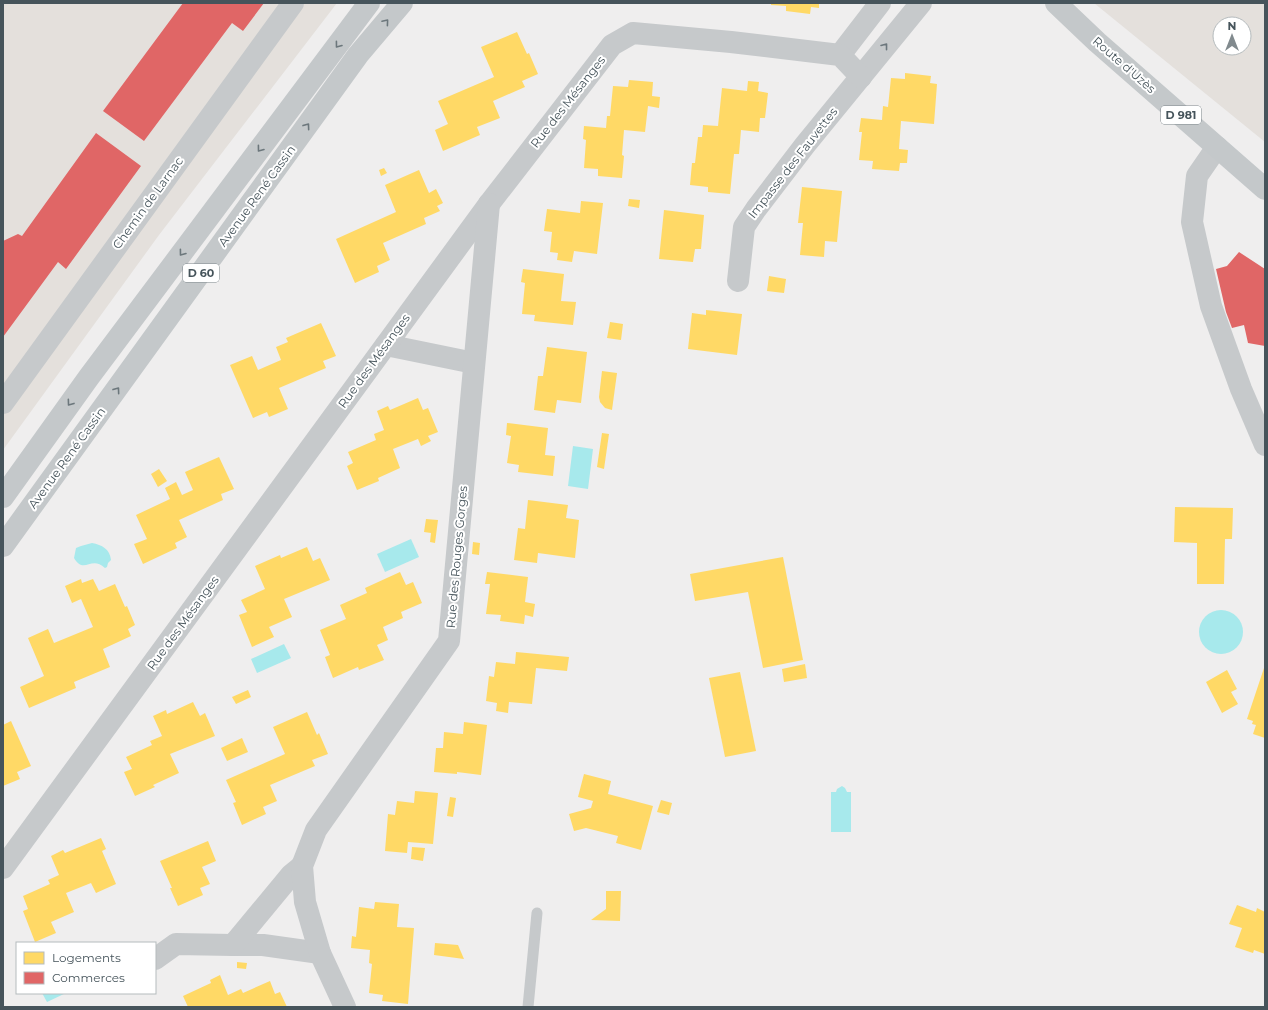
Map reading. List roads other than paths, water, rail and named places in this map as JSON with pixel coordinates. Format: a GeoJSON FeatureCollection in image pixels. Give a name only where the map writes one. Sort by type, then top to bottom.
{"type":"FeatureCollection","features":[{"type":"Feature","properties":{"kind":"main road","name":"Avenue René Cassin"},"geometry":{"type":"LineString","coordinates":[[3,497],[89,377],[369,3]]}},
{"type":"Feature","properties":{"kind":"main road","name":"Avenue René Cassin"},"geometry":{"type":"LineString","coordinates":[[3,546],[358,55],[402,3]]}},
{"type":"Feature","properties":{"kind":"main road","name":"Route d'Uzès"},"geometry":{"type":"LineString","coordinates":[[1056,3],[1097,42],[1265,189]]}},
{"type":"Feature","properties":{"kind":"street","name":"Chemin de Larnac"},"geometry":{"type":"LineString","coordinates":[[3,403],[293,3]]}},
{"type":"Feature","properties":{"kind":"street"},"geometry":{"type":"LineString","coordinates":[[880,3],[840,55],[861,77],[921,3]]}},
{"type":"Feature","properties":{"kind":"street","name":"Rue des Mésanges"},"geometry":{"type":"LineString","coordinates":[[3,868],[489,204],[612,45],[633,33],[731,42],[840,55]]}},
{"type":"Feature","properties":{"kind":"street","name":"Impasse des Fauvettes"},"geometry":{"type":"LineString","coordinates":[[738,281],[744,227],[805,145],[861,77]]}},
{"type":"Feature","properties":{"kind":"street"},"geometry":{"type":"LineString","coordinates":[[1217,147],[1197,176],[1192,222],[1211,306],[1241,389],[1265,445]]}},
{"type":"Feature","properties":{"kind":"street","name":"Rue des Rouges Gorges"},"geometry":{"type":"LineString","coordinates":[[345,1007],[320,953],[305,902],[302,866],[316,830],[449,641],[489,204]]}},
{"type":"Feature","properties":{"kind":"street"},"geometry":{"type":"LineString","coordinates":[[386,345],[474,363]]}},
{"type":"Feature","properties":{"kind":"street","name":"Rue des Rouges Gorges"},"geometry":{"type":"LineString","coordinates":[[233,945],[291,875],[302,866]]}},
{"type":"Feature","properties":{"kind":"street"},"geometry":{"type":"LineString","coordinates":[[156,958],[176,944],[263,945],[320,953]]}},
{"type":"Feature","properties":{"kind":"lane"},"geometry":{"type":"LineString","coordinates":[[528,1007],[537,913]]}},
{"type":"Feature","properties":{"kind":"water"},"geometry":{"type":"Polygon","coordinates":[[[573,446],[593,449],[588,489],[568,486],[573,446]]]}},
{"type":"Feature","properties":{"kind":"water"},"geometry":{"type":"Polygon","coordinates":[[[411,539],[419,557],[385,572],[377,554],[411,539]]]}},
{"type":"Feature","properties":{"kind":"water"},"geometry":{"type":"Polygon","coordinates":[[[92,543],[102,546],[109,553],[111,560],[107,567],[105,568],[96,563],[81,565],[74,558],[76,548],[92,543]]]}},
{"type":"Feature","properties":{"kind":"water"},"geometry":{"type":"Polygon","coordinates":[[[1217,610],[1225,610],[1230,611],[1237,616],[1242,623],[1242,641],[1237,648],[1230,653],[1217,654],[1209,651],[1202,644],[1199,636],[1199,628],[1202,620],[1209,613],[1217,610]]]}},
{"type":"Feature","properties":{"kind":"water"},"geometry":{"type":"Polygon","coordinates":[[[284,644],[291,658],[257,673],[251,659],[284,644]]]}},
{"type":"Feature","properties":{"kind":"water"},"geometry":{"type":"Polygon","coordinates":[[[842,786],[847,792],[851,792],[851,832],[831,832],[831,792],[836,792],[837,789],[842,786]]]}},
{"type":"Feature","properties":{"kind":"water"},"geometry":{"type":"Polygon","coordinates":[[[43,994],[64,994],[47,1002],[43,994]]]}}]}
